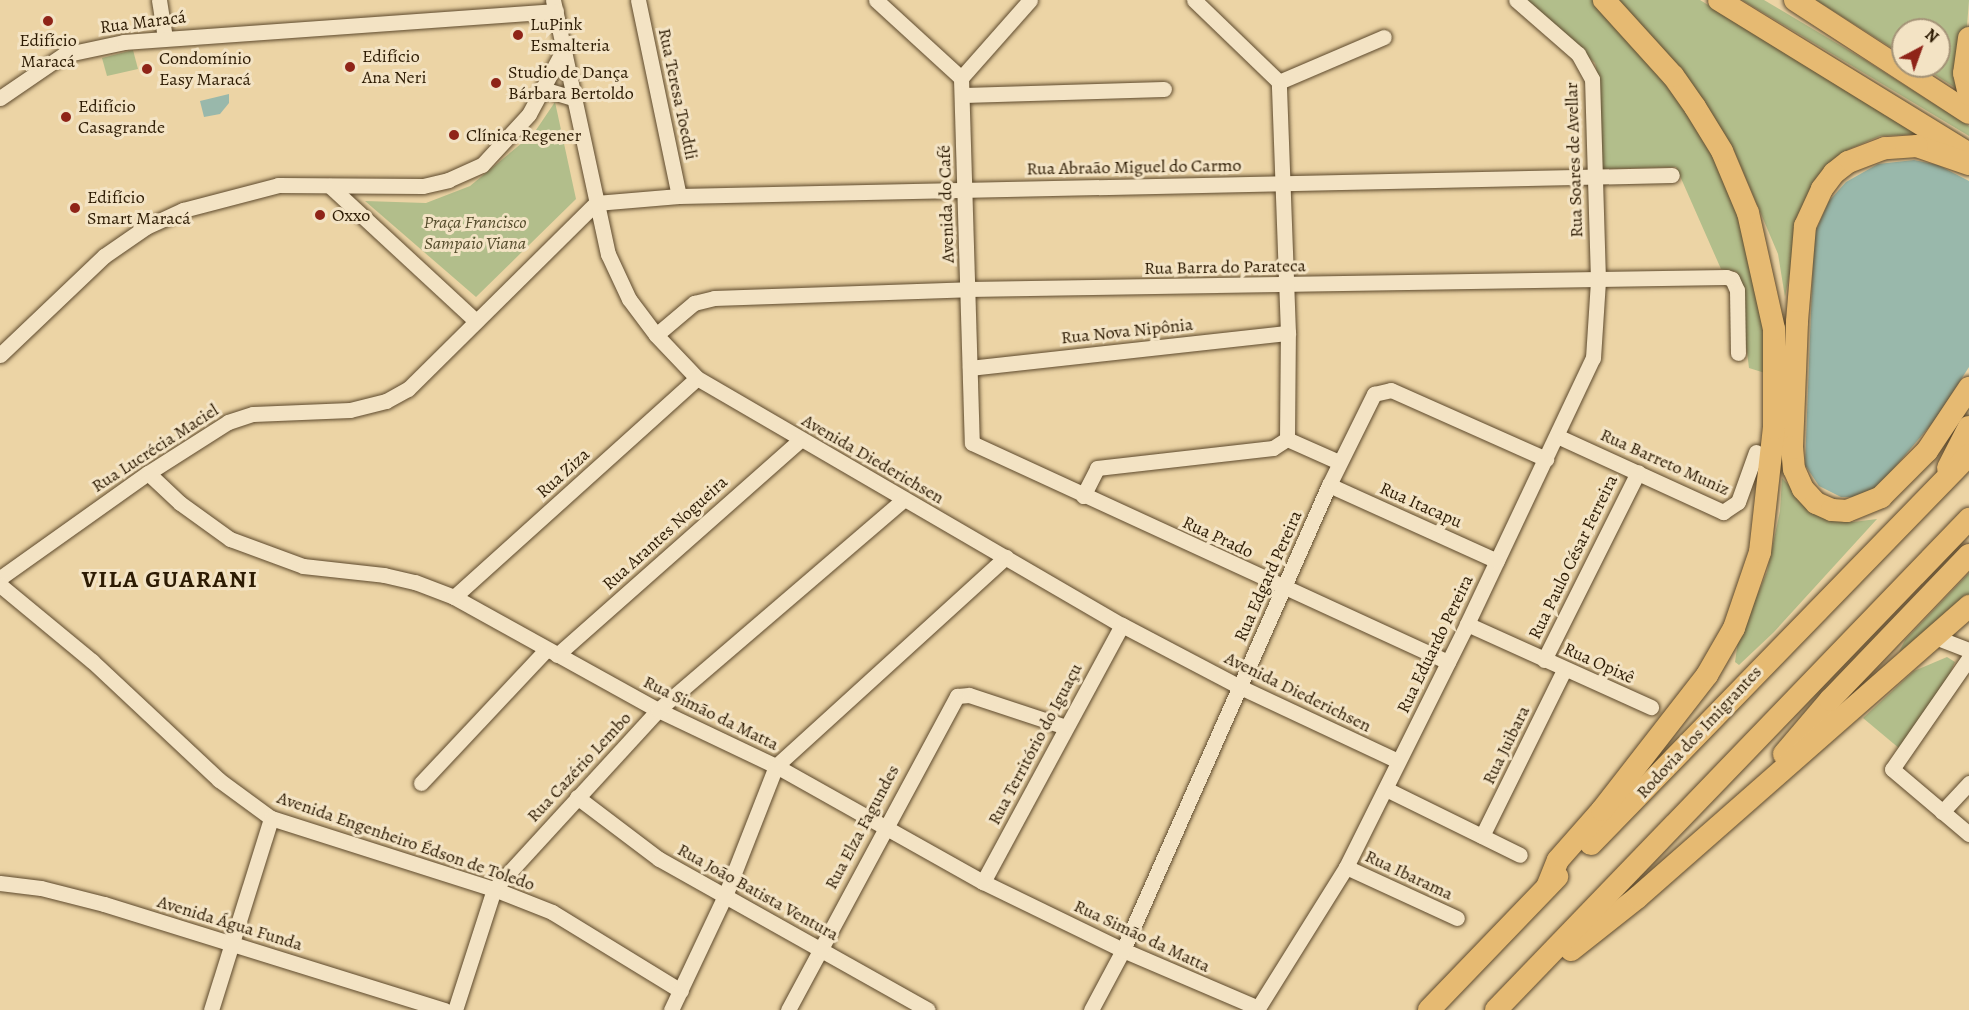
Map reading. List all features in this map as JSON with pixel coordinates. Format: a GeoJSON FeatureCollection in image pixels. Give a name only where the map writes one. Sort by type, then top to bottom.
{"type":"FeatureCollection","features":[{"type":"Feature","properties":{"kind":"highway"},"geometry":{"type":"LineString","coordinates":[[1547,887],[1558,860],[1602,810],[1701,684],[1734,628],[1760,552],[1774,428],[1774,329],[1748,213],[1722,151],[1695,107],[1673,76],[1604,0]]}},
{"type":"Feature","properties":{"kind":"highway"},"geometry":{"type":"LineString","coordinates":[[1719,0],[1969,154]]}},
{"type":"Feature","properties":{"kind":"highway"},"geometry":{"type":"LineString","coordinates":[[1795,0],[1969,113]]}},
{"type":"Feature","properties":{"kind":"highway"},"geometry":{"type":"LineString","coordinates":[[1969,38],[1964,73],[1969,94]]}},
{"type":"Feature","properties":{"kind":"highway"},"geometry":{"type":"LineString","coordinates":[[1969,164],[1917,146],[1885,148],[1848,162],[1834,172],[1822,189],[1805,226],[1798,302],[1792,447],[1794,469],[1803,489],[1816,503],[1832,510],[1847,511],[1881,497],[1927,451],[1969,388]]}},
{"type":"Feature","properties":{"kind":"highway"},"geometry":{"type":"LineString","coordinates":[[1940,484],[1969,427]]}},
{"type":"Feature","properties":{"kind":"highway","name":"Rodovia dos Imigrantes"},"geometry":{"type":"LineString","coordinates":[[1429,1010],[1969,455]]}},
{"type":"Feature","properties":{"kind":"highway"},"geometry":{"type":"LineString","coordinates":[[1497,1010],[1969,519]]}},
{"type":"Feature","properties":{"kind":"highway"},"geometry":{"type":"LineString","coordinates":[[1744,801],[1830,700],[1969,555]]}},
{"type":"Feature","properties":{"kind":"highway"},"geometry":{"type":"LineString","coordinates":[[1497,1010],[1638,897],[1744,801],[1969,606]]}},
{"type":"Feature","properties":{"kind":"street"},"geometry":{"type":"LineString","coordinates":[[159,0],[165,38]]}},
{"type":"Feature","properties":{"kind":"street","name":"Rua Teresa Toedtli"},"geometry":{"type":"LineString","coordinates":[[638,0],[679,196]]}},
{"type":"Feature","properties":{"kind":"street"},"geometry":{"type":"LineString","coordinates":[[876,0],[961,78],[1030,0]]}},
{"type":"Feature","properties":{"kind":"street"},"geometry":{"type":"LineString","coordinates":[[1194,0],[1279,82],[1288,333],[1287,439]]}},
{"type":"Feature","properties":{"kind":"street","name":"Rua Soares de Avellar"},"geometry":{"type":"LineString","coordinates":[[1516,0],[1578,54],[1591,71],[1598,280]]}},
{"type":"Feature","properties":{"kind":"street","name":"Rua Maracá"},"geometry":{"type":"LineString","coordinates":[[0,98],[63,55],[165,38],[555,5]]}},
{"type":"Feature","properties":{"kind":"street","name":"Avenida Diederichsen"},"geometry":{"type":"LineString","coordinates":[[555,5],[608,254],[629,299],[656,335],[697,378],[800,440],[1122,625],[1240,687],[1398,761]]}},
{"type":"Feature","properties":{"kind":"street"},"geometry":{"type":"LineString","coordinates":[[1279,82],[1384,37]]}},
{"type":"Feature","properties":{"kind":"street"},"geometry":{"type":"LineString","coordinates":[[0,355],[104,256],[146,227],[183,210],[278,184],[423,186],[448,180],[482,165],[510,139],[543,89],[565,47]]}},
{"type":"Feature","properties":{"kind":"street","name":"Avenida do Café"},"geometry":{"type":"LineString","coordinates":[[961,78],[972,443]]}},
{"type":"Feature","properties":{"kind":"street"},"geometry":{"type":"LineString","coordinates":[[543,89],[575,99]]}},
{"type":"Feature","properties":{"kind":"street"},"geometry":{"type":"LineString","coordinates":[[963,95],[1164,89]]}},
{"type":"Feature","properties":{"kind":"street","name":"Rua Abraão Miguel do Carmo"},"geometry":{"type":"LineString","coordinates":[[596,203],[679,196],[964,189],[1594,180],[1672,176]]}},
{"type":"Feature","properties":{"kind":"street"},"geometry":{"type":"LineString","coordinates":[[330,186],[476,321]]}},
{"type":"Feature","properties":{"kind":"street","name":"Rua Lucrécia Maciel"},"geometry":{"type":"LineString","coordinates":[[0,578],[148,473],[228,423],[254,414],[350,410],[386,401],[430,370],[476,321],[596,203]]}},
{"type":"Feature","properties":{"kind":"street","name":"Rua Barra do Parateca"},"geometry":{"type":"LineString","coordinates":[[656,335],[702,299],[968,289],[1729,278],[1737,290],[1737,353]]}},
{"type":"Feature","properties":{"kind":"street","name":"Rua Eduardo Pereira"},"geometry":{"type":"LineString","coordinates":[[1258,1008],[1346,867],[1546,459],[1593,358],[1598,280]]}},
{"type":"Feature","properties":{"kind":"street","name":"Rua Nova Nipônia"},"geometry":{"type":"LineString","coordinates":[[970,368],[1288,333]]}},
{"type":"Feature","properties":{"kind":"street","name":"Rua Ziza"},"geometry":{"type":"LineString","coordinates":[[454,597],[697,378]]}},
{"type":"Feature","properties":{"kind":"street","name":"Rua Edgard Pereira"},"geometry":{"type":"LineString","coordinates":[[1090,1010],[1123,950],[1339,462],[1370,399],[1384,389],[1546,459]]}},
{"type":"Feature","properties":{"kind":"street","name":"Rua Barreto Muniz"},"geometry":{"type":"LineString","coordinates":[[1557,435],[1726,512],[1742,496],[1756,452]]}},
{"type":"Feature","properties":{"kind":"street"},"geometry":{"type":"LineString","coordinates":[[1287,439],[1339,462]]}},
{"type":"Feature","properties":{"kind":"street"},"geometry":{"type":"LineString","coordinates":[[1083,496],[1097,468],[1273,448],[1287,439]]}},
{"type":"Feature","properties":{"kind":"street","name":"Rua Arantes Nogueira"},"geometry":{"type":"LineString","coordinates":[[421,783],[551,652],[800,440]]}},
{"type":"Feature","properties":{"kind":"street","name":"Rua Prado"},"geometry":{"type":"LineString","coordinates":[[972,443],[1283,589],[1448,662]]}},
{"type":"Feature","properties":{"kind":"street","name":"Rua Paulo César Ferreira"},"geometry":{"type":"LineString","coordinates":[[1544,660],[1638,472]]}},
{"type":"Feature","properties":{"kind":"street","name":"Rua Simão da Matta"},"geometry":{"type":"LineString","coordinates":[[148,473],[209,526],[266,555],[303,566],[405,579],[454,597],[657,710],[776,766],[883,829],[983,882],[1123,950],[1258,1008]]}},
{"type":"Feature","properties":{"kind":"street","name":"Rua Itacapu"},"geometry":{"type":"LineString","coordinates":[[1329,485],[1497,561]]}},
{"type":"Feature","properties":{"kind":"street","name":"Rua Cazério Lembo"},"geometry":{"type":"LineString","coordinates":[[455,1010],[494,890],[657,710],[904,499]]}},
{"type":"Feature","properties":{"kind":"street"},"geometry":{"type":"LineString","coordinates":[[671,1010],[725,896],[776,766],[1006,557]]}},
{"type":"Feature","properties":{"kind":"street","name":"Avenida Engenheiro Édson de Toledo"},"geometry":{"type":"LineString","coordinates":[[0,585],[92,662],[219,780],[271,818],[494,890],[552,912],[681,991]]}},
{"type":"Feature","properties":{"kind":"street","name":"Rua Opixê"},"geometry":{"type":"LineString","coordinates":[[1467,624],[1564,670],[1651,707]]}},
{"type":"Feature","properties":{"kind":"street","name":"Rua Território do Iguaçu"},"geometry":{"type":"LineString","coordinates":[[983,882],[1122,625]]}},
{"type":"Feature","properties":{"kind":"street"},"geometry":{"type":"LineString","coordinates":[[1935,637],[1969,650]]}},
{"type":"Feature","properties":{"kind":"street"},"geometry":{"type":"LineString","coordinates":[[1969,658],[1892,769],[1969,834]]}},
{"type":"Feature","properties":{"kind":"street","name":"Rua Juibara"},"geometry":{"type":"LineString","coordinates":[[1482,836],[1564,670]]}},
{"type":"Feature","properties":{"kind":"street","name":"Rua Elza Fagundes"},"geometry":{"type":"LineString","coordinates":[[788,1010],[883,829],[957,696],[969,695],[1066,727]]}},
{"type":"Feature","properties":{"kind":"street"},"geometry":{"type":"LineString","coordinates":[[1942,812],[1969,783]]}},
{"type":"Feature","properties":{"kind":"street"},"geometry":{"type":"LineString","coordinates":[[1386,789],[1520,855]]}},
{"type":"Feature","properties":{"kind":"street","name":"Rua João Batista Ventura"},"geometry":{"type":"LineString","coordinates":[[577,797],[640,846],[928,1010]]}},
{"type":"Feature","properties":{"kind":"street"},"geometry":{"type":"LineString","coordinates":[[211,1010],[271,818]]}},
{"type":"Feature","properties":{"kind":"street","name":"Rua Ibarama"},"geometry":{"type":"LineString","coordinates":[[1346,867],[1457,918]]}},
{"type":"Feature","properties":{"kind":"street","name":"Avenida Água Funda"},"geometry":{"type":"LineString","coordinates":[[0,883],[41,888],[104,904],[445,1010]]}},
{"type":"Feature","properties":{"kind":"green space"},"geometry":{"type":"Polygon","coordinates":[[[1526,0],[1594,0],[1638,45],[1700,129],[1736,207],[1762,317],[1765,373],[1749,368],[1737,272],[1721,269],[1676,167],[1601,169],[1599,81],[1595,63],[1526,0]]]}},
{"type":"Feature","properties":{"kind":"green space"},"geometry":{"type":"Polygon","coordinates":[[[1612,0],[1700,0],[1918,134],[1880,136],[1847,150],[1801,217],[1785,297],[1778,254],[1733,148],[1612,0]]]}},
{"type":"Feature","properties":{"kind":"green space"},"geometry":{"type":"Polygon","coordinates":[[[1742,0],[1764,0],[1865,60],[1969,126],[1969,136],[1742,0]]]}},
{"type":"Feature","properties":{"kind":"green space"},"geometry":{"type":"Polygon","coordinates":[[[1816,0],[1969,0],[1962,92],[1940,78],[1951,78],[1951,18],[1891,18],[1891,47],[1816,0]]]}},
{"type":"Feature","properties":{"kind":"green space"},"geometry":{"type":"Polygon","coordinates":[[[133,50],[138,69],[107,76],[102,58],[133,50]]]}},
{"type":"Feature","properties":{"kind":"green space","name":"Praça Francisco Sampaio Viana"},"geometry":{"type":"Polygon","coordinates":[[[555,102],[576,199],[476,297],[365,201],[426,203],[470,186],[534,133],[555,102]]]}},
{"type":"Feature","properties":{"kind":"green space"},"geometry":{"type":"Polygon","coordinates":[[[1782,478],[1820,517],[1853,522],[1877,519],[1774,632],[1739,665],[1735,662],[1738,641],[1767,572],[1780,511],[1782,478]]]}},
{"type":"Feature","properties":{"kind":"green space"},"geometry":{"type":"Polygon","coordinates":[[[1969,573],[1969,598],[1899,652],[1905,640],[1969,573]]]}},
{"type":"Feature","properties":{"kind":"green space"},"geometry":{"type":"Polygon","coordinates":[[[1947,657],[1955,662],[1949,675],[1900,749],[1863,718],[1914,671],[1947,657]]]}},
{"type":"Feature","properties":{"kind":"shaded area"},"geometry":{"type":"Polygon","coordinates":[[[229,94],[229,103],[220,114],[204,117],[200,101],[229,94]]]}},
{"type":"Feature","properties":{"kind":"shaded area"},"geometry":{"type":"Polygon","coordinates":[[[1914,160],[1938,165],[1969,181],[1969,367],[1935,420],[1878,487],[1857,497],[1841,497],[1819,486],[1805,465],[1814,235],[1829,201],[1846,182],[1878,164],[1914,160]]]}},
{"type":"Feature","properties":{"kind":"place","name":"Edifício Maracá"},"geometry":{"type":"Point","coordinates":[48,21]}},
{"type":"Feature","properties":{"kind":"place","name":"LuPink Esmalteria"},"geometry":{"type":"Point","coordinates":[518,35]}},
{"type":"Feature","properties":{"kind":"place","name":"Edifício Ana Neri"},"geometry":{"type":"Point","coordinates":[350,67]}},
{"type":"Feature","properties":{"kind":"place","name":"Condomínio Easy Maracá"},"geometry":{"type":"Point","coordinates":[147,69]}},
{"type":"Feature","properties":{"kind":"place","name":"Studio de Dança Bárbara Bertoldo"},"geometry":{"type":"Point","coordinates":[496,83]}},
{"type":"Feature","properties":{"kind":"place","name":"Edifício Casagrande"},"geometry":{"type":"Point","coordinates":[66,117]}},
{"type":"Feature","properties":{"kind":"place","name":"Clínica Regener"},"geometry":{"type":"Point","coordinates":[454,135]}},
{"type":"Feature","properties":{"kind":"place","name":"Edifício Smart Maracá"},"geometry":{"type":"Point","coordinates":[75,208]}},
{"type":"Feature","properties":{"kind":"place","name":"Oxxo"},"geometry":{"type":"Point","coordinates":[320,215]}},
{"type":"Feature","properties":{"kind":"district","name":"VILA GUARANI"},"geometry":{"type":"Point","coordinates":[170,580]}}]}
